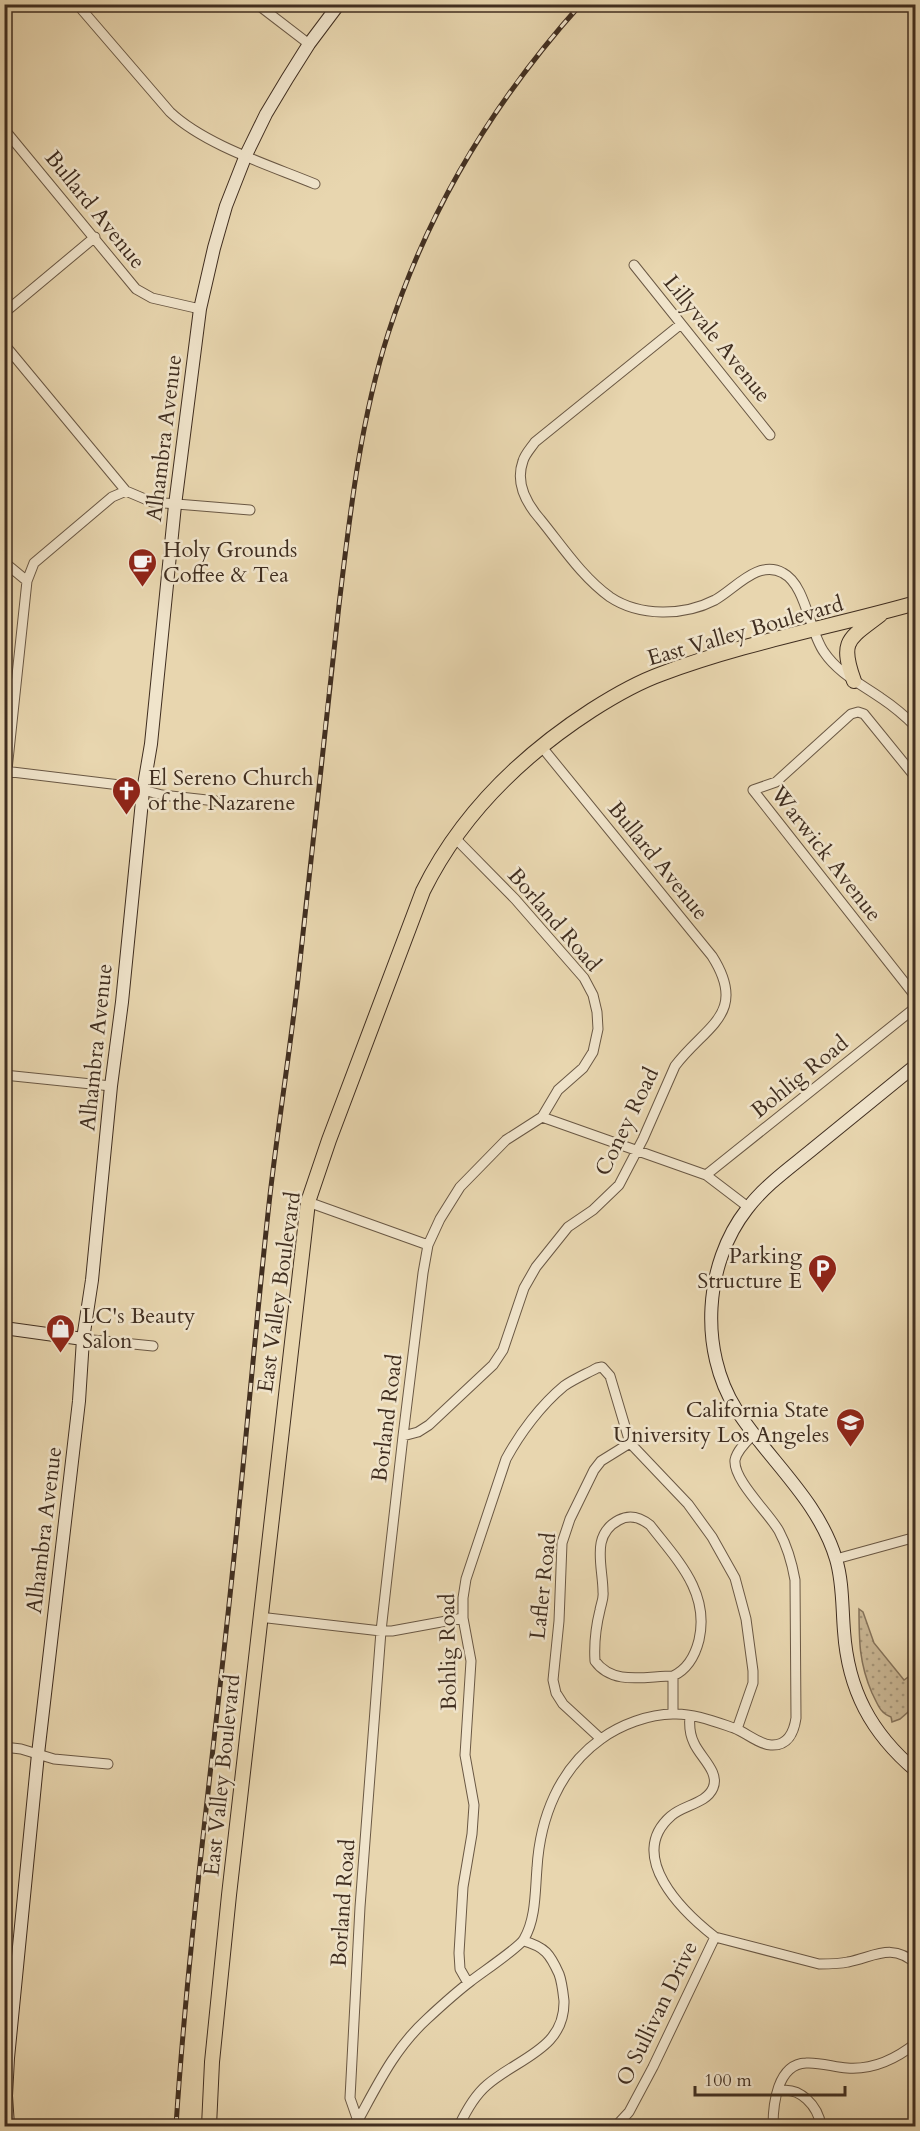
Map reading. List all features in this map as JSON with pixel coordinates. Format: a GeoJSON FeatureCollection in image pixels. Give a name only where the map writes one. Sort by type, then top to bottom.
{"type":"FeatureCollection","features":[{"type":"Feature","properties":{"kind":"main road","name":"Alhambra Avenue"},"geometry":{"type":"LineString","coordinates":[[8,2127],[7,2058],[38,1754],[79,1401],[83,1339],[92,1280],[175,505],[200,309],[226,206],[246,155],[266,114],[309,44],[339,4]]}},
{"type":"Feature","properties":{"kind":"main road","name":"East Valley Boulevard"},"geometry":{"type":"LineString","coordinates":[[209,2127],[217,2006],[308,1202],[328,1140],[423,891],[454,837],[501,782],[541,746],[610,699],[662,674],[743,648],[915,603]]}},
{"type":"Feature","properties":{"kind":"main road"},"geometry":{"type":"LineString","coordinates":[[854,681],[847,662],[846,652],[850,641],[885,612]]}},
{"type":"Feature","properties":{"kind":"main road"},"geometry":{"type":"LineString","coordinates":[[915,1065],[777,1178],[748,1207],[727,1243],[719,1265],[711,1302],[716,1359],[725,1388],[736,1410],[796,1485],[815,1514],[836,1559],[843,1597],[846,1649],[862,1707],[898,1756],[915,1771]]}},
{"type":"Feature","properties":{"kind":"main road"},"geometry":{"type":"LineString","coordinates":[[4,1328],[83,1339]]}},
{"type":"Feature","properties":{"kind":"street"},"geometry":{"type":"LineString","coordinates":[[77,4],[185,127],[315,183]]}},
{"type":"Feature","properties":{"kind":"street"},"geometry":{"type":"LineString","coordinates":[[257,4],[309,44]]}},
{"type":"Feature","properties":{"kind":"street","name":"Bullard Avenue"},"geometry":{"type":"LineString","coordinates":[[4,129],[136,289],[152,298],[200,309]]}},
{"type":"Feature","properties":{"kind":"street"},"geometry":{"type":"LineString","coordinates":[[4,313],[95,237]]}},
{"type":"Feature","properties":{"kind":"street","name":"Lillyvale Avenue"},"geometry":{"type":"LineString","coordinates":[[634,265],[770,435]]}},
{"type":"Feature","properties":{"kind":"street"},"geometry":{"type":"LineString","coordinates":[[681,324],[535,442],[523,460],[519,482],[529,506],[590,580],[612,598],[632,607],[674,612],[693,608],[715,600],[754,573],[769,569],[781,571],[790,577],[798,588],[813,631],[829,660],[854,681],[881,698],[915,727]]}},
{"type":"Feature","properties":{"kind":"street"},"geometry":{"type":"LineString","coordinates":[[4,344],[126,491],[152,502],[250,510]]}},
{"type":"Feature","properties":{"kind":"street"},"geometry":{"type":"LineString","coordinates":[[4,798],[27,581],[34,563],[112,497],[126,491]]}},
{"type":"Feature","properties":{"kind":"street"},"geometry":{"type":"LineString","coordinates":[[4,562],[27,581]]}},
{"type":"Feature","properties":{"kind":"street","name":"Warwick Avenue"},"geometry":{"type":"LineString","coordinates":[[915,778],[864,714],[858,712],[851,714],[776,782],[753,790],[915,997]]}},
{"type":"Feature","properties":{"kind":"street","name":"Bullard Avenue"},"geometry":{"type":"LineString","coordinates":[[541,746],[712,956],[725,982],[724,1006]]}},
{"type":"Feature","properties":{"kind":"street"},"geometry":{"type":"LineString","coordinates":[[6,771],[128,786],[143,791],[216,801]]}},
{"type":"Feature","properties":{"kind":"street","name":"Borland Road"},"geometry":{"type":"LineString","coordinates":[[356,2124],[350,2098],[360,1907],[381,1631],[402,1436],[428,1245],[440,1219],[460,1187],[506,1140],[542,1117],[558,1090],[583,1068],[593,1052],[598,1029],[593,995],[584,978],[515,899],[454,837]]}},
{"type":"Feature","properties":{"kind":"street","name":"Coney Road"},"geometry":{"type":"LineString","coordinates":[[402,1436],[418,1432],[429,1425],[493,1365],[503,1350],[524,1288],[536,1267],[568,1227],[593,1210],[614,1190],[637,1151],[675,1066],[682,1056],[710,1030],[724,1006]]}},
{"type":"Feature","properties":{"kind":"street","name":"Bohlig Road"},"geometry":{"type":"LineString","coordinates":[[706,1175],[915,1006]]}},
{"type":"Feature","properties":{"kind":"street"},"geometry":{"type":"LineString","coordinates":[[4,1075],[111,1086]]}},
{"type":"Feature","properties":{"kind":"street"},"geometry":{"type":"LineString","coordinates":[[542,1117],[706,1175],[748,1207]]}},
{"type":"Feature","properties":{"kind":"street"},"geometry":{"type":"LineString","coordinates":[[308,1202],[428,1245]]}},
{"type":"Feature","properties":{"kind":"street"},"geometry":{"type":"LineString","coordinates":[[83,1339],[153,1346]]}},
{"type":"Feature","properties":{"kind":"street","name":"Bohlig Road"},"geometry":{"type":"LineString","coordinates":[[468,1983],[460,1969],[459,1953],[463,1887],[472,1834],[474,1805],[465,1755],[471,1661],[463,1618],[466,1579],[506,1459],[513,1446],[546,1404],[564,1387],[602,1367],[610,1376],[630,1443]]}},
{"type":"Feature","properties":{"kind":"street"},"geometry":{"type":"LineString","coordinates":[[356,2124],[402,2044],[424,2021],[468,1983],[524,1941],[532,1915],[537,1855],[548,1809],[570,1769],[601,1739],[630,1723],[673,1714],[690,1716],[737,1729],[762,1743],[773,1745],[789,1738],[794,1730],[796,1718],[793,1566],[779,1531],[741,1479],[736,1468],[736,1455],[754,1434]]}},
{"type":"Feature","properties":{"kind":"street"},"geometry":{"type":"LineString","coordinates":[[630,1443],[688,1504],[712,1537],[735,1578],[746,1619],[753,1671],[753,1683],[737,1729]]}},
{"type":"Feature","properties":{"kind":"street","name":"Lafler Road"},"geometry":{"type":"LineString","coordinates":[[601,1739],[563,1704],[556,1693],[553,1680],[560,1620],[562,1543],[570,1519],[594,1470],[601,1461],[630,1443]]}},
{"type":"Feature","properties":{"kind":"street"},"geometry":{"type":"LineString","coordinates":[[633,1517],[650,1525],[683,1569],[699,1597],[702,1619],[697,1650],[688,1665],[673,1677],[615,1677],[601,1668],[596,1661],[599,1611],[604,1594],[599,1556],[600,1543],[613,1524],[622,1518],[633,1517]]}},
{"type":"Feature","properties":{"kind":"street"},"geometry":{"type":"LineString","coordinates":[[836,1559],[915,1537]]}},
{"type":"Feature","properties":{"kind":"street"},"geometry":{"type":"LineString","coordinates":[[260,1617],[381,1631],[463,1618]]}},
{"type":"Feature","properties":{"kind":"street"},"geometry":{"type":"LineString","coordinates":[[673,1677],[673,1714]]}},
{"type":"Feature","properties":{"kind":"street","name":"O Sullivan Drive"},"geometry":{"type":"LineString","coordinates":[[616,2127],[629,2112],[654,2067],[715,1937],[673,1898],[662,1883],[655,1853],[661,1829],[671,1816],[706,1797],[713,1787],[714,1777],[711,1768],[692,1741],[689,1728],[690,1716]]}},
{"type":"Feature","properties":{"kind":"street"},"geometry":{"type":"LineString","coordinates":[[4,1747],[21,1749],[54,1759],[108,1764]]}},
{"type":"Feature","properties":{"kind":"street"},"geometry":{"type":"LineString","coordinates":[[715,1937],[819,1964],[843,1963],[877,1953],[895,1952],[908,1956],[915,1964]]}},
{"type":"Feature","properties":{"kind":"street"},"geometry":{"type":"LineString","coordinates":[[459,2127],[468,2106],[485,2087],[505,2071],[545,2046],[556,2034],[564,2015],[560,1977],[550,1956],[540,1946],[524,1941]]}},
{"type":"Feature","properties":{"kind":"street"},"geometry":{"type":"LineString","coordinates":[[772,2127],[774,2100],[781,2080],[786,2072],[795,2065],[806,2063],[849,2068],[867,2067],[884,2063],[901,2055],[915,2043]]}},
{"type":"Feature","properties":{"kind":"street"},"geometry":{"type":"LineString","coordinates":[[779,2091],[788,2089],[800,2093],[816,2111],[821,2127]]}},
{"type":"Feature","properties":{"kind":"shaded area"},"geometry":{"type":"Polygon","coordinates":[[[859,1609],[863,1612],[874,1643],[904,1680],[914,1673],[915,1676],[915,1706],[900,1719],[892,1722],[891,1717],[884,1713],[878,1705],[864,1672],[859,1609]]]}},
{"type":"Feature","properties":{"kind":"railway"},"geometry":{"type":"LineString","coordinates":[[176,2126],[192,1937],[233,1569],[270,1195],[297,988],[343,571],[363,434],[388,334],[404,288],[443,200],[519,79],[581,4]]}},
{"type":"Feature","properties":{"kind":"place","name":"Holy Grounds Coffee & Tea"},"geometry":{"type":"Point","coordinates":[142,588]}},
{"type":"Feature","properties":{"kind":"place","name":"El Sereno Church of the Nazarene"},"geometry":{"type":"Point","coordinates":[127,816]}},
{"type":"Feature","properties":{"kind":"place","name":"Parking Structure E"},"geometry":{"type":"Point","coordinates":[823,1294]}},
{"type":"Feature","properties":{"kind":"place","name":"LC's Beauty Salon"},"geometry":{"type":"Point","coordinates":[61,1354]}},
{"type":"Feature","properties":{"kind":"place","name":"California State University Los Angeles"},"geometry":{"type":"Point","coordinates":[850,1448]}}]}
